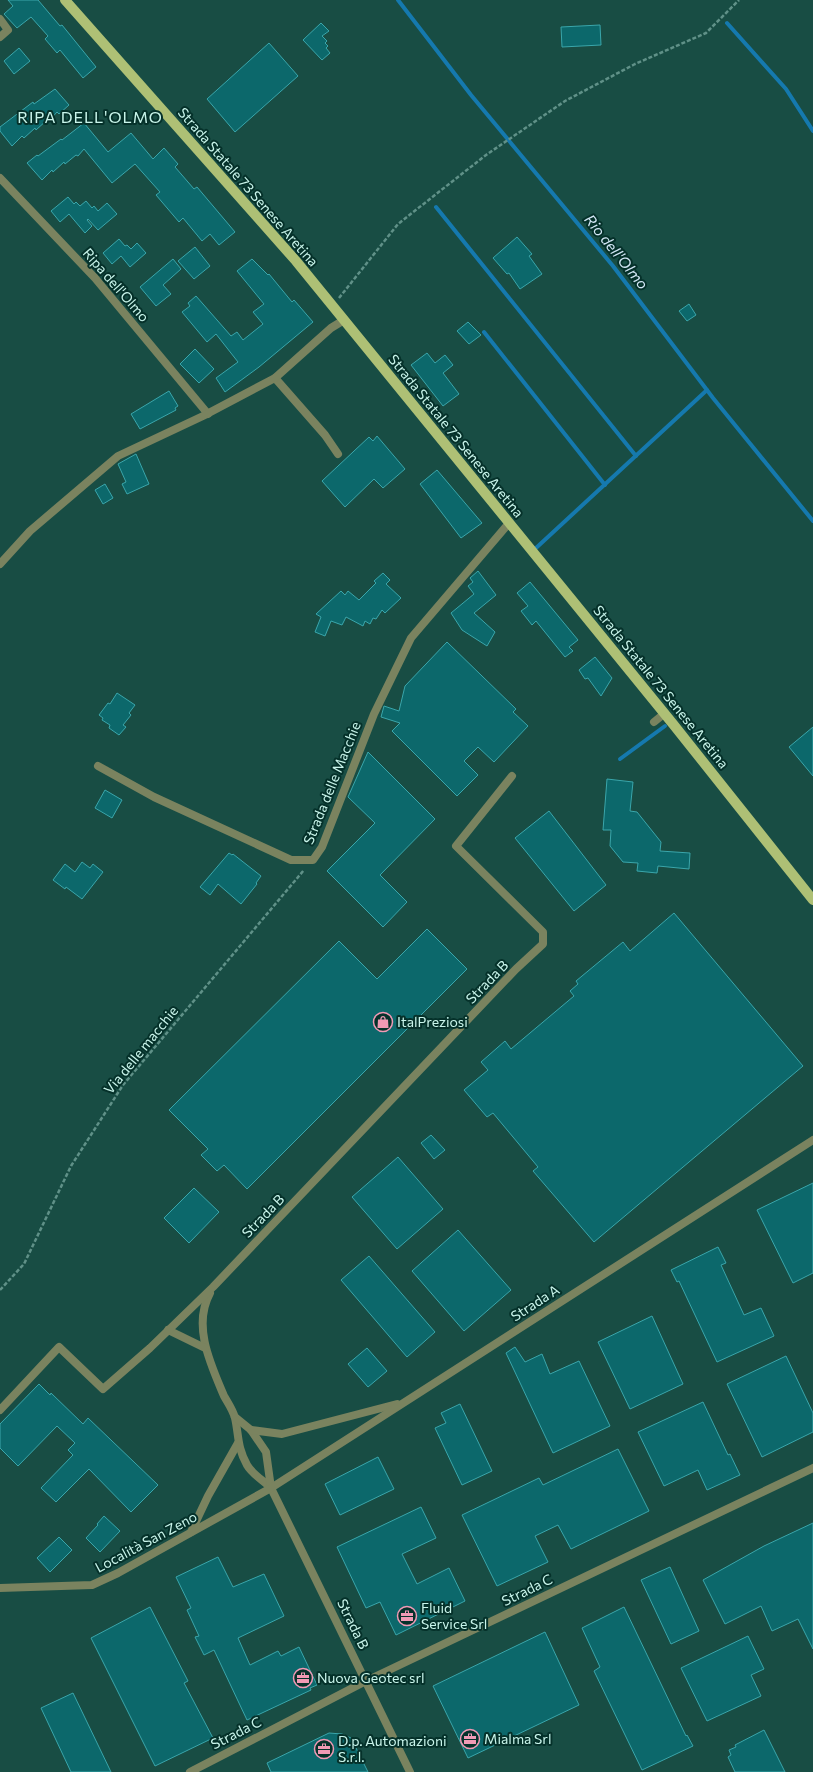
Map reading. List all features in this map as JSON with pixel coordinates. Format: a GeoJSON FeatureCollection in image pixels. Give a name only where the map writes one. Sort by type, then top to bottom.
{"type":"FeatureCollection","features":[{"type":"Feature","properties":{"kind":"main road","name":"Strada Statale 73 Senese Aretina"},"geometry":{"type":"LineString","coordinates":[[65,0],[296,261],[665,713],[813,900]]}},
{"type":"Feature","properties":{"kind":"street"},"geometry":{"type":"LineString","coordinates":[[0,19],[8,30],[0,37]]}},
{"type":"Feature","properties":{"kind":"street","name":"Ripa dell'Olmo"},"geometry":{"type":"LineString","coordinates":[[0,178],[95,278],[208,414]]}},
{"type":"Feature","properties":{"kind":"street"},"geometry":{"type":"LineString","coordinates":[[0,564],[30,531],[118,456],[208,414],[275,378],[331,328],[344,320]]}},
{"type":"Feature","properties":{"kind":"street"},"geometry":{"type":"LineString","coordinates":[[275,378],[325,434],[338,454]]}},
{"type":"Feature","properties":{"kind":"street","name":"Strada delle Macchie"},"geometry":{"type":"LineString","coordinates":[[98,766],[154,797],[291,860],[313,860],[322,847],[374,714],[410,638],[509,523]]}},
{"type":"Feature","properties":{"kind":"street"},"geometry":{"type":"LineString","coordinates":[[654,722],[665,713]]}},
{"type":"Feature","properties":{"kind":"street","name":"Strada B"},"geometry":{"type":"LineString","coordinates":[[0,1410],[59,1347],[102,1389],[168,1330],[213,1287],[516,970],[543,944],[543,932],[456,846],[512,776]]}},
{"type":"Feature","properties":{"kind":"street","name":"Strada A"},"geometry":{"type":"LineString","coordinates":[[271,1488],[813,1140]]}},
{"type":"Feature","properties":{"kind":"street","name":"Strada B"},"geometry":{"type":"LineString","coordinates":[[213,1287],[205,1303],[202,1318],[205,1348],[224,1396],[235,1417],[238,1443],[248,1466],[271,1488]]}},
{"type":"Feature","properties":{"kind":"street"},"geometry":{"type":"LineString","coordinates":[[168,1330],[205,1348]]}},
{"type":"Feature","properties":{"kind":"street"},"geometry":{"type":"LineString","coordinates":[[251,1430],[282,1434],[405,1402]]}},
{"type":"Feature","properties":{"kind":"street","name":"Strada B"},"geometry":{"type":"LineString","coordinates":[[235,1417],[251,1430],[266,1452],[271,1488],[410,1772]]}},
{"type":"Feature","properties":{"kind":"street"},"geometry":{"type":"LineString","coordinates":[[191,1532],[208,1496],[238,1443]]}},
{"type":"Feature","properties":{"kind":"street","name":"Strada C"},"geometry":{"type":"LineString","coordinates":[[190,1772],[366,1681],[813,1468]]}},
{"type":"Feature","properties":{"kind":"street","name":"Località San Zeno"},"geometry":{"type":"LineString","coordinates":[[0,1588],[92,1585],[271,1488]]}},
{"type":"Feature","properties":{"kind":"path"},"geometry":{"type":"LineString","coordinates":[[333,306],[398,224],[503,144],[565,101],[634,64],[706,33],[739,0]]}},
{"type":"Feature","properties":{"kind":"path","name":"Via delle macchie"},"geometry":{"type":"LineString","coordinates":[[0,1290],[24,1264],[71,1166],[123,1085],[313,860]]}},
{"type":"Feature","properties":{"kind":"building"},"geometry":{"type":"Polygon","coordinates":[[[8,0],[38,0],[60,26],[62,25],[96,67],[83,78],[60,50],[57,53],[45,39],[48,36],[31,17],[17,28],[4,14],[13,6],[8,0]]]}},
{"type":"Feature","properties":{"kind":"building"},"geometry":{"type":"Polygon","coordinates":[[[321,23],[329,31],[322,36],[327,41],[325,43],[328,46],[326,48],[330,53],[322,60],[303,40],[321,23]]]}},
{"type":"Feature","properties":{"kind":"building"},"geometry":{"type":"Polygon","coordinates":[[[600,25],[601,45],[562,47],[561,27],[600,25]]]}},
{"type":"Feature","properties":{"kind":"building"},"geometry":{"type":"Polygon","coordinates":[[[269,43],[298,76],[235,132],[207,99],[269,43]]]}},
{"type":"Feature","properties":{"kind":"building"},"geometry":{"type":"Polygon","coordinates":[[[19,48],[30,61],[14,74],[4,61],[19,48]]]}},
{"type":"Feature","properties":{"kind":"building"},"geometry":{"type":"Polygon","coordinates":[[[55,89],[69,105],[59,114],[57,112],[48,122],[47,120],[36,130],[35,128],[24,138],[22,136],[12,146],[0,131],[0,127],[33,102],[34,104],[55,89]]]}},
{"type":"Feature","properties":{"kind":"building"},"geometry":{"type":"Polygon","coordinates":[[[84,123],[108,152],[131,133],[153,159],[164,148],[178,164],[175,167],[194,189],[197,187],[235,232],[219,245],[210,234],[202,241],[183,218],[179,222],[156,195],[160,192],[135,164],[112,183],[84,149],[78,156],[76,155],[65,164],[64,162],[53,172],[52,170],[42,180],[27,163],[61,139],[62,140],[84,123]]]}},
{"type":"Feature","properties":{"kind":"building"},"geometry":{"type":"Polygon","coordinates":[[[68,197],[74,204],[76,202],[80,206],[86,201],[92,208],[94,206],[98,211],[107,203],[117,214],[98,230],[88,219],[87,220],[92,226],[85,233],[69,214],[60,222],[51,211],[68,197]]]}},
{"type":"Feature","properties":{"kind":"building"},"geometry":{"type":"Polygon","coordinates":[[[517,237],[532,254],[529,256],[542,274],[520,289],[509,273],[507,274],[493,258],[517,237]]]}},
{"type":"Feature","properties":{"kind":"building"},"geometry":{"type":"Polygon","coordinates":[[[119,239],[125,246],[127,245],[131,249],[137,243],[146,253],[130,267],[121,256],[112,264],[103,253],[119,239]]]}},
{"type":"Feature","properties":{"kind":"building"},"geometry":{"type":"Polygon","coordinates":[[[195,247],[210,266],[194,279],[178,261],[195,247]]]}},
{"type":"Feature","properties":{"kind":"building"},"geometry":{"type":"Polygon","coordinates":[[[173,259],[181,269],[163,285],[171,294],[156,306],[140,287],[173,259]]]}},
{"type":"Feature","properties":{"kind":"building"},"geometry":{"type":"Polygon","coordinates":[[[252,259],[268,275],[269,274],[292,302],[294,300],[313,322],[259,367],[225,392],[216,378],[238,362],[216,334],[207,342],[182,312],[190,306],[188,303],[196,296],[231,336],[237,332],[243,340],[263,324],[253,312],[264,304],[237,271],[252,259]]]}},
{"type":"Feature","properties":{"kind":"building"},"geometry":{"type":"Polygon","coordinates":[[[689,304],[696,315],[687,321],[679,311],[689,304]]]}},
{"type":"Feature","properties":{"kind":"building"},"geometry":{"type":"Polygon","coordinates":[[[468,322],[481,335],[469,344],[457,331],[468,322]]]}},
{"type":"Feature","properties":{"kind":"building"},"geometry":{"type":"Polygon","coordinates":[[[195,349],[214,369],[199,383],[180,364],[195,349]]]}},
{"type":"Feature","properties":{"kind":"building"},"geometry":{"type":"Polygon","coordinates":[[[427,353],[435,363],[445,355],[453,365],[443,373],[459,394],[443,406],[411,365],[427,353]]]}},
{"type":"Feature","properties":{"kind":"building"},"geometry":{"type":"Polygon","coordinates":[[[169,391],[178,406],[175,408],[176,410],[140,429],[131,414],[169,391]]]}},
{"type":"Feature","properties":{"kind":"building"},"geometry":{"type":"Polygon","coordinates":[[[377,436],[405,469],[383,488],[374,479],[345,507],[322,481],[369,437],[373,441],[377,436]]]}},
{"type":"Feature","properties":{"kind":"building"},"geometry":{"type":"Polygon","coordinates":[[[136,454],[149,484],[127,494],[122,484],[126,482],[118,464],[136,454]]]}},
{"type":"Feature","properties":{"kind":"building"},"geometry":{"type":"Polygon","coordinates":[[[437,470],[482,523],[461,538],[420,484],[437,470]]]}},
{"type":"Feature","properties":{"kind":"building"},"geometry":{"type":"Polygon","coordinates":[[[105,484],[113,498],[103,504],[95,490],[105,484]]]}},
{"type":"Feature","properties":{"kind":"building"},"geometry":{"type":"Polygon","coordinates":[[[478,571],[496,595],[474,613],[495,632],[487,646],[462,630],[451,613],[474,594],[468,586],[473,582],[470,578],[478,571]]]}},
{"type":"Feature","properties":{"kind":"building"},"geometry":{"type":"Polygon","coordinates":[[[383,573],[390,580],[386,584],[401,598],[385,613],[382,610],[376,619],[373,618],[370,624],[365,621],[363,626],[346,617],[342,625],[331,621],[325,636],[315,632],[321,617],[316,614],[341,591],[345,595],[348,591],[359,600],[376,583],[374,581],[383,573]]]}},
{"type":"Feature","properties":{"kind":"building"},"geometry":{"type":"Polygon","coordinates":[[[530,582],[578,640],[569,647],[573,651],[565,657],[536,621],[532,625],[521,611],[528,606],[517,593],[530,582]]]}},
{"type":"Feature","properties":{"kind":"building"},"geometry":{"type":"Polygon","coordinates":[[[447,642],[516,709],[513,712],[528,726],[494,762],[478,747],[464,761],[478,775],[457,796],[392,731],[400,723],[381,717],[384,706],[399,711],[405,686],[447,642]]]}},
{"type":"Feature","properties":{"kind":"building"},"geometry":{"type":"Polygon","coordinates":[[[595,657],[612,678],[601,696],[588,678],[585,679],[579,670],[595,657]]]}},
{"type":"Feature","properties":{"kind":"building"},"geometry":{"type":"Polygon","coordinates":[[[117,693],[135,705],[129,713],[131,715],[123,725],[126,727],[119,735],[109,728],[110,725],[102,720],[103,718],[99,715],[108,703],[110,704],[117,693]]]}},
{"type":"Feature","properties":{"kind":"building"},"geometry":{"type":"Polygon","coordinates":[[[813,727],[813,776],[789,747],[813,727]]]}},
{"type":"Feature","properties":{"kind":"building"},"geometry":{"type":"Polygon","coordinates":[[[368,752],[435,819],[380,875],[407,902],[383,927],[327,871],[375,823],[348,797],[368,752]]]}},
{"type":"Feature","properties":{"kind":"building"},"geometry":{"type":"Polygon","coordinates":[[[607,779],[633,782],[630,811],[637,812],[661,842],[660,851],[690,853],[689,869],[658,866],[657,873],[637,871],[638,863],[623,862],[610,846],[611,830],[603,830],[607,779]]]}},
{"type":"Feature","properties":{"kind":"building"},"geometry":{"type":"Polygon","coordinates":[[[105,790],[122,800],[112,818],[95,808],[105,790]]]}},
{"type":"Feature","properties":{"kind":"building"},"geometry":{"type":"Polygon","coordinates":[[[549,811],[606,885],[574,911],[515,838],[549,811]]]}},
{"type":"Feature","properties":{"kind":"building"},"geometry":{"type":"Polygon","coordinates":[[[229,853],[232,855],[233,854],[261,876],[256,883],[257,884],[241,904],[218,884],[210,895],[200,887],[229,853]]]}},
{"type":"Feature","properties":{"kind":"building"},"geometry":{"type":"Polygon","coordinates":[[[82,862],[90,868],[93,864],[103,872],[82,899],[66,887],[65,889],[53,880],[65,864],[75,872],[82,862]]]}},
{"type":"Feature","properties":{"kind":"building"},"geometry":{"type":"Polygon","coordinates":[[[674,913],[803,1066],[594,1242],[533,1171],[538,1167],[493,1113],[487,1117],[464,1090],[488,1070],[481,1062],[505,1041],[511,1049],[574,996],[570,991],[578,984],[576,981],[623,942],[630,951],[674,913]]]}},
{"type":"Feature","properties":{"kind":"building"},"geometry":{"type":"Polygon","coordinates":[[[427,929],[467,969],[247,1189],[224,1165],[217,1171],[201,1155],[208,1149],[169,1110],[339,941],[377,979],[427,929]]]}},
{"type":"Feature","properties":{"kind":"building"},"geometry":{"type":"Polygon","coordinates":[[[431,1135],[445,1150],[434,1159],[421,1143],[431,1135]]]}},
{"type":"Feature","properties":{"kind":"building"},"geometry":{"type":"Polygon","coordinates":[[[398,1157],[443,1209],[397,1249],[352,1197],[398,1157]]]}},
{"type":"Feature","properties":{"kind":"building"},"geometry":{"type":"Polygon","coordinates":[[[813,1183],[813,1273],[793,1283],[757,1210],[813,1183]]]}},
{"type":"Feature","properties":{"kind":"building"},"geometry":{"type":"Polygon","coordinates":[[[194,1188],[219,1212],[189,1243],[164,1218],[194,1188]]]}},
{"type":"Feature","properties":{"kind":"building"},"geometry":{"type":"Polygon","coordinates":[[[458,1230],[511,1290],[464,1331],[412,1271],[458,1230]]]}},
{"type":"Feature","properties":{"kind":"building"},"geometry":{"type":"Polygon","coordinates":[[[718,1247],[726,1263],[721,1265],[744,1315],[761,1308],[774,1336],[717,1362],[679,1281],[677,1282],[671,1270],[718,1247]]]}},
{"type":"Feature","properties":{"kind":"building"},"geometry":{"type":"Polygon","coordinates":[[[369,1256],[435,1332],[407,1357],[341,1280],[369,1256]]]}},
{"type":"Feature","properties":{"kind":"building"},"geometry":{"type":"Polygon","coordinates":[[[652,1316],[683,1384],[630,1409],[598,1342],[652,1316]]]}},
{"type":"Feature","properties":{"kind":"building"},"geometry":{"type":"Polygon","coordinates":[[[515,1347],[525,1362],[542,1354],[550,1374],[579,1361],[610,1426],[553,1453],[506,1353],[515,1347]]]}},
{"type":"Feature","properties":{"kind":"building"},"geometry":{"type":"Polygon","coordinates":[[[367,1348],[387,1371],[368,1387],[348,1364],[367,1348]]]}},
{"type":"Feature","properties":{"kind":"building"},"geometry":{"type":"Polygon","coordinates":[[[786,1356],[813,1413],[813,1432],[762,1457],[727,1384],[786,1356]]]}},
{"type":"Feature","properties":{"kind":"building"},"geometry":{"type":"Polygon","coordinates":[[[39,1384],[50,1395],[51,1393],[83,1424],[88,1418],[158,1485],[131,1512],[89,1469],[56,1502],[41,1488],[73,1455],[68,1450],[75,1443],[57,1426],[18,1466],[0,1448],[0,1424],[39,1384]]]}},
{"type":"Feature","properties":{"kind":"building"},"geometry":{"type":"Polygon","coordinates":[[[703,1402],[728,1455],[730,1454],[740,1475],[707,1490],[698,1470],[664,1486],[638,1432],[703,1402]]]}},
{"type":"Feature","properties":{"kind":"building"},"geometry":{"type":"Polygon","coordinates":[[[460,1404],[492,1471],[462,1485],[435,1428],[446,1423],[441,1413],[460,1404]]]}},
{"type":"Feature","properties":{"kind":"building"},"geometry":{"type":"Polygon","coordinates":[[[618,1449],[649,1511],[571,1549],[558,1525],[535,1536],[548,1562],[497,1586],[462,1515],[539,1478],[543,1485],[618,1449]]]}},
{"type":"Feature","properties":{"kind":"building"},"geometry":{"type":"Polygon","coordinates":[[[378,1457],[394,1489],[340,1515],[325,1484],[378,1457]]]}},
{"type":"Feature","properties":{"kind":"building"},"geometry":{"type":"Polygon","coordinates":[[[421,1507],[436,1538],[402,1554],[417,1584],[449,1568],[465,1601],[396,1635],[380,1602],[366,1608],[337,1547],[421,1507]]]}},
{"type":"Feature","properties":{"kind":"building"},"geometry":{"type":"Polygon","coordinates":[[[104,1516],[120,1531],[100,1552],[86,1538],[104,1516]]]}},
{"type":"Feature","properties":{"kind":"building"},"geometry":{"type":"Polygon","coordinates":[[[813,1523],[813,1649],[798,1619],[772,1631],[761,1606],[725,1624],[703,1580],[764,1546],[813,1523]]]}},
{"type":"Feature","properties":{"kind":"building"},"geometry":{"type":"Polygon","coordinates":[[[59,1537],[72,1550],[50,1572],[37,1558],[59,1537]]]}},
{"type":"Feature","properties":{"kind":"building"},"geometry":{"type":"Polygon","coordinates":[[[218,1557],[233,1587],[264,1574],[284,1616],[238,1638],[250,1665],[278,1651],[281,1656],[299,1647],[317,1685],[310,1688],[311,1690],[247,1720],[214,1650],[204,1655],[195,1637],[199,1636],[187,1610],[191,1608],[176,1577],[218,1557]]]}},
{"type":"Feature","properties":{"kind":"building"},"geometry":{"type":"Polygon","coordinates":[[[670,1567],[699,1631],[671,1644],[641,1580],[670,1567]]]}},
{"type":"Feature","properties":{"kind":"building"},"geometry":{"type":"Polygon","coordinates":[[[150,1607],[188,1681],[184,1683],[213,1738],[155,1766],[91,1638],[150,1607]]]}},
{"type":"Feature","properties":{"kind":"building"},"geometry":{"type":"Polygon","coordinates":[[[624,1607],[686,1736],[687,1735],[693,1746],[642,1770],[594,1671],[600,1667],[582,1628],[624,1607]]]}},
{"type":"Feature","properties":{"kind":"building"},"geometry":{"type":"Polygon","coordinates":[[[545,1632],[579,1705],[468,1758],[433,1686],[545,1632]]]}},
{"type":"Feature","properties":{"kind":"building"},"geometry":{"type":"Polygon","coordinates":[[[748,1636],[764,1669],[751,1675],[761,1696],[707,1721],[681,1668],[748,1636]]]}},
{"type":"Feature","properties":{"kind":"building"},"geometry":{"type":"Polygon","coordinates":[[[73,1693],[111,1772],[71,1772],[41,1708],[73,1693]]]}},
{"type":"Feature","properties":{"kind":"building"},"geometry":{"type":"Polygon","coordinates":[[[764,1730],[785,1772],[735,1772],[728,1757],[731,1755],[729,1750],[736,1747],[735,1745],[764,1730]]]}},
{"type":"Feature","properties":{"kind":"building"},"geometry":{"type":"Polygon","coordinates":[[[329,1733],[342,1734],[351,1738],[368,1772],[271,1772],[267,1763],[329,1733]]]}},
{"type":"Feature","properties":{"kind":"waterway","name":"Rio dell'Olmo"},"geometry":{"type":"LineString","coordinates":[[398,0],[471,95],[613,266],[713,398],[813,521]]}},
{"type":"Feature","properties":{"kind":"waterway"},"geometry":{"type":"LineString","coordinates":[[727,23],[786,89],[813,131]]}},
{"type":"Feature","properties":{"kind":"waterway"},"geometry":{"type":"LineString","coordinates":[[436,207],[636,456]]}},
{"type":"Feature","properties":{"kind":"waterway"},"geometry":{"type":"LineString","coordinates":[[484,332],[605,485]]}},
{"type":"Feature","properties":{"kind":"waterway"},"geometry":{"type":"LineString","coordinates":[[536,548],[707,390]]}},
{"type":"Feature","properties":{"kind":"waterway"},"geometry":{"type":"LineString","coordinates":[[620,759],[665,726]]}},
{"type":"Feature","properties":{"kind":"place","name":"ItalPreziosi"},"geometry":{"type":"Point","coordinates":[383,1022]}},
{"type":"Feature","properties":{"kind":"place","name":"Fluid Service Srl"},"geometry":{"type":"Point","coordinates":[407,1616]}},
{"type":"Feature","properties":{"kind":"place","name":"Nuova Geotec srl"},"geometry":{"type":"Point","coordinates":[303,1678]}},
{"type":"Feature","properties":{"kind":"place","name":"Mialma Srl"},"geometry":{"type":"Point","coordinates":[470,1739]}},
{"type":"Feature","properties":{"kind":"place","name":"D.p. Automazioni S.r.l."},"geometry":{"type":"Point","coordinates":[324,1749]}},
{"type":"Feature","properties":{"kind":"district","name":"RIPA DELL'OLMO"},"geometry":{"type":"Point","coordinates":[90,117]}}]}
